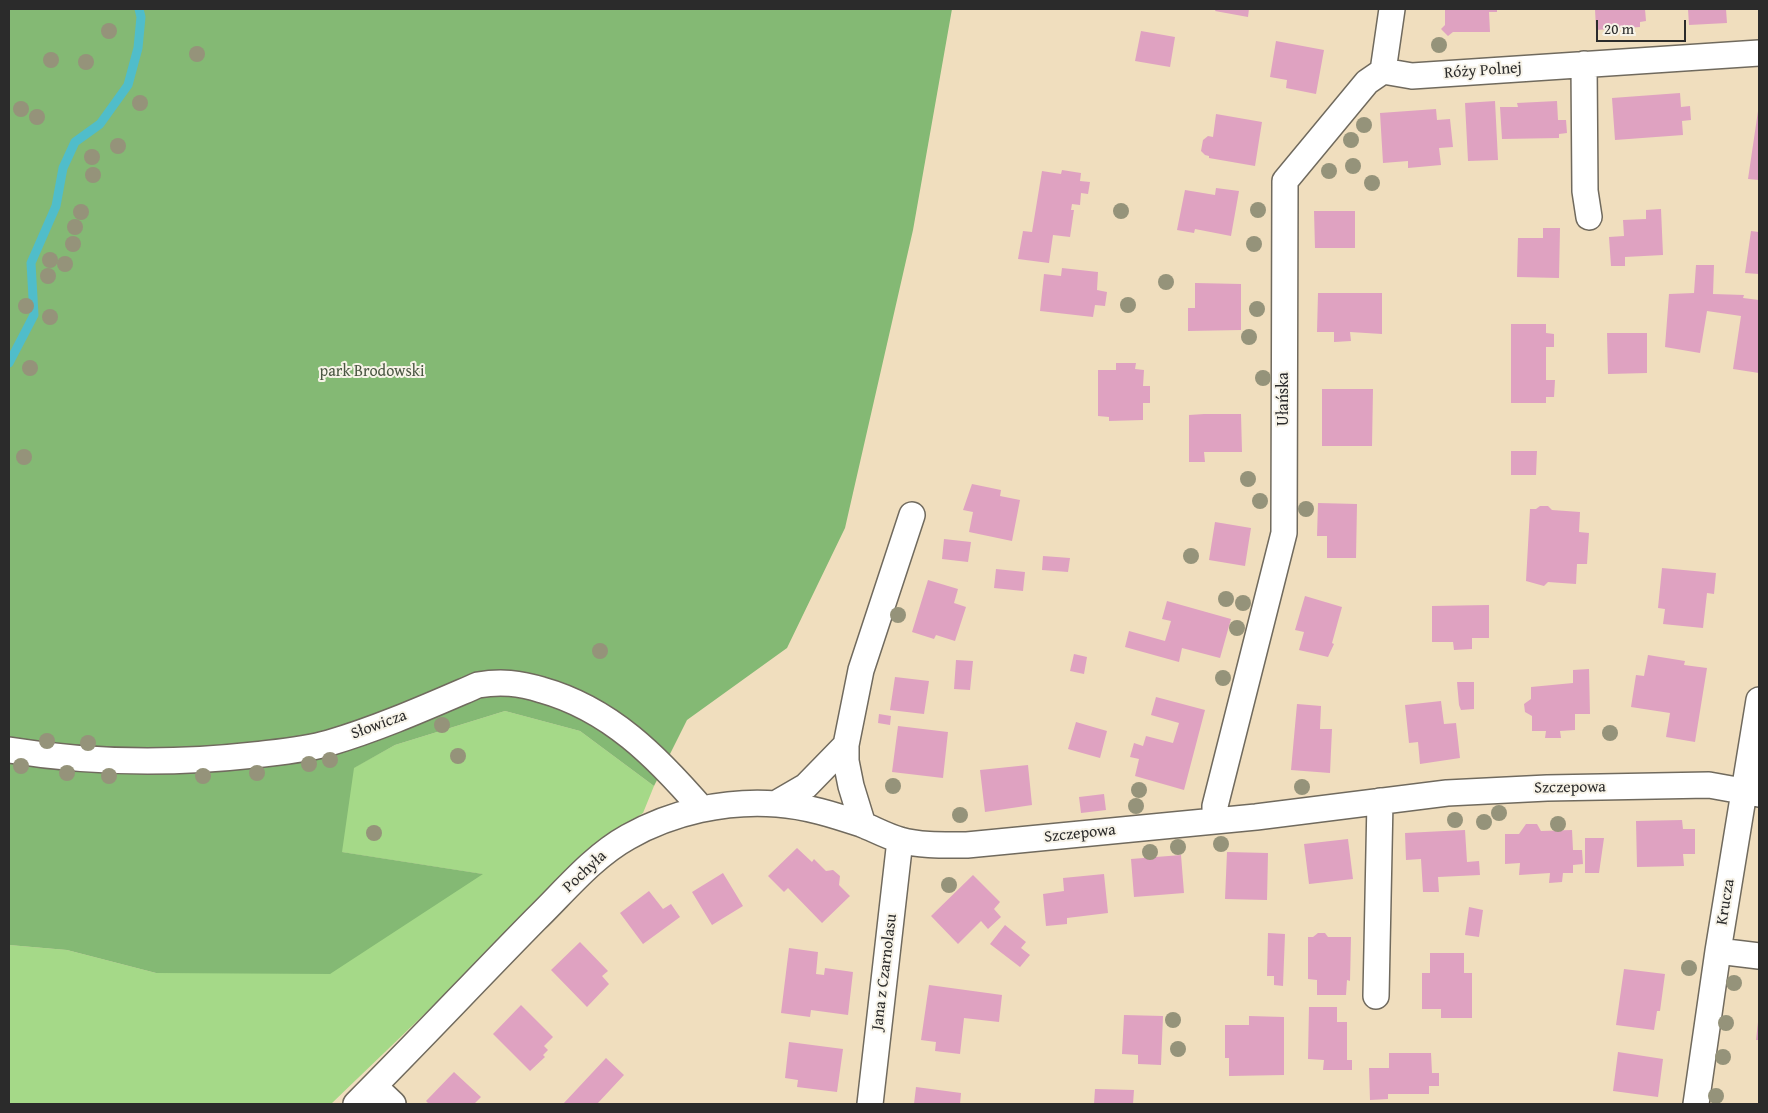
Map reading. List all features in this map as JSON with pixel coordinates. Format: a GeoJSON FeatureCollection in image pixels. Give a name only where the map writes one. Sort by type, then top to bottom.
{"type":"FeatureCollection","features":[{"type":"Feature","properties":{"kind":"street"},"geometry":{"type":"LineString","coordinates":[[1383,71],[1392,9]]}},
{"type":"Feature","properties":{"kind":"street","name":"Róży Polnej"},"geometry":{"type":"LineString","coordinates":[[1383,71],[1412,76],[1759,53]]}},
{"type":"Feature","properties":{"kind":"street"},"geometry":{"type":"LineString","coordinates":[[1584,64],[1585,191],[1589,217]]}},
{"type":"Feature","properties":{"kind":"street","name":"Ułańska"},"geometry":{"type":"LineString","coordinates":[[1215,819],[1214,806],[1284,534],[1284,180],[1367,82],[1383,71]]}},
{"type":"Feature","properties":{"kind":"street"},"geometry":{"type":"LineString","coordinates":[[863,825],[851,786],[846,761],[846,745],[861,670],[912,515]]}},
{"type":"Feature","properties":{"kind":"street","name":"Słowicza"},"geometry":{"type":"LineString","coordinates":[[9,750],[69,758],[138,761],[220,759],[282,752],[329,743],[354,735],[478,685],[498,681],[516,683],[559,694],[589,707],[607,718],[634,739],[669,771],[702,809]]}},
{"type":"Feature","properties":{"kind":"street","name":"Krucza"},"geometry":{"type":"LineString","coordinates":[[1696,1104],[1718,951],[1752,792],[1759,700]]}},
{"type":"Feature","properties":{"kind":"street"},"geometry":{"type":"LineString","coordinates":[[775,804],[806,786],[846,745]]}},
{"type":"Feature","properties":{"kind":"street","name":"Szczepowa"},"geometry":{"type":"LineString","coordinates":[[863,825],[900,840],[930,844],[967,845],[1215,819],[1256,817],[1446,793],[1547,788],[1709,785],[1752,792]]}},
{"type":"Feature","properties":{"kind":"street"},"geometry":{"type":"LineString","coordinates":[[1376,996],[1380,801]]}},
{"type":"Feature","properties":{"kind":"street","name":"Pochyła"},"geometry":{"type":"LineString","coordinates":[[356,1104],[506,950],[606,852],[627,838],[651,826],[702,809],[733,804],[775,804],[816,810],[863,825]]}},
{"type":"Feature","properties":{"kind":"street","name":"Jana z Czarnolasu"},"geometry":{"type":"LineString","coordinates":[[870,1104],[900,840]]}},
{"type":"Feature","properties":{"kind":"street"},"geometry":{"type":"LineString","coordinates":[[1718,951],[1759,956]]}},
{"type":"Feature","properties":{"kind":"street"},"geometry":{"type":"LineString","coordinates":[[374,1086],[393,1104]]}},
{"type":"Feature","properties":{"kind":"green space","name":"park Brodowski"},"geometry":{"type":"Polygon","coordinates":[[[9,9],[952,9],[913,230],[845,528],[787,648],[687,720],[654,786],[580,731],[505,711],[395,745],[354,768],[342,852],[483,874],[330,974],[156,973],[67,950],[9,945],[9,9]]]}},
{"type":"Feature","properties":{"kind":"green space"},"geometry":{"type":"Polygon","coordinates":[[[505,711],[580,731],[654,786],[643,813],[589,848],[518,924],[331,1104],[9,1104],[9,945],[67,950],[156,973],[482,874],[341,852],[353,768],[395,745],[505,711]]]}},
{"type":"Feature","properties":{"kind":"building"},"geometry":{"type":"Polygon","coordinates":[[[1216,9],[1249,9],[1248,17],[1215,11],[1216,9]]]}},
{"type":"Feature","properties":{"kind":"building"},"geometry":{"type":"Polygon","coordinates":[[[1445,9],[1497,9],[1497,12],[1489,12],[1490,32],[1453,32],[1448,36],[1441,29],[1445,25],[1445,9]]]}},
{"type":"Feature","properties":{"kind":"building"},"geometry":{"type":"Polygon","coordinates":[[[1595,9],[1645,9],[1646,21],[1640,22],[1640,27],[1596,30],[1595,9]]]}},
{"type":"Feature","properties":{"kind":"building"},"geometry":{"type":"Polygon","coordinates":[[[1688,9],[1726,9],[1727,23],[1689,25],[1688,9]]]}},
{"type":"Feature","properties":{"kind":"building"},"geometry":{"type":"Polygon","coordinates":[[[1141,31],[1175,37],[1170,67],[1135,61],[1141,31]]]}},
{"type":"Feature","properties":{"kind":"building"},"geometry":{"type":"Polygon","coordinates":[[[1276,41],[1324,50],[1316,94],[1286,88],[1287,80],[1270,77],[1276,41]]]}},
{"type":"Feature","properties":{"kind":"building"},"geometry":{"type":"Polygon","coordinates":[[[1680,93],[1681,107],[1690,106],[1691,120],[1682,121],[1683,135],[1615,140],[1612,98],[1680,93]]]}},
{"type":"Feature","properties":{"kind":"building"},"geometry":{"type":"Polygon","coordinates":[[[1495,101],[1498,160],[1468,161],[1465,103],[1495,101]]]}},
{"type":"Feature","properties":{"kind":"building"},"geometry":{"type":"Polygon","coordinates":[[[1557,101],[1558,120],[1566,120],[1567,133],[1559,134],[1559,138],[1502,139],[1500,107],[1518,107],[1517,103],[1557,101]]]}},
{"type":"Feature","properties":{"kind":"building"},"geometry":{"type":"Polygon","coordinates":[[[1436,109],[1437,120],[1450,119],[1453,147],[1439,148],[1441,165],[1408,168],[1408,161],[1383,163],[1380,113],[1436,109]]]}},
{"type":"Feature","properties":{"kind":"building"},"geometry":{"type":"Polygon","coordinates":[[[1759,111],[1759,180],[1748,179],[1759,111]]]}},
{"type":"Feature","properties":{"kind":"building"},"geometry":{"type":"Polygon","coordinates":[[[1216,114],[1262,122],[1255,166],[1209,158],[1209,156],[1201,151],[1203,140],[1208,136],[1213,137],[1216,114]]]}},
{"type":"Feature","properties":{"kind":"building"},"geometry":{"type":"Polygon","coordinates":[[[1062,170],[1081,173],[1080,181],[1090,182],[1088,194],[1081,193],[1080,205],[1072,204],[1071,210],[1074,210],[1070,237],[1053,235],[1049,263],[1018,259],[1023,231],[1032,232],[1042,171],[1061,174],[1062,170]]]}},
{"type":"Feature","properties":{"kind":"building"},"geometry":{"type":"Polygon","coordinates":[[[1216,188],[1239,191],[1231,236],[1195,229],[1194,233],[1177,230],[1185,190],[1215,195],[1216,188]]]}},
{"type":"Feature","properties":{"kind":"building"},"geometry":{"type":"Polygon","coordinates":[[[1661,209],[1663,255],[1625,257],[1625,266],[1611,266],[1609,237],[1624,236],[1623,220],[1646,219],[1646,210],[1661,209]]]}},
{"type":"Feature","properties":{"kind":"building"},"geometry":{"type":"Polygon","coordinates":[[[1314,211],[1355,211],[1355,248],[1315,248],[1314,211]]]}},
{"type":"Feature","properties":{"kind":"building"},"geometry":{"type":"Polygon","coordinates":[[[1543,228],[1560,228],[1559,278],[1517,277],[1518,238],[1543,238],[1543,228]]]}},
{"type":"Feature","properties":{"kind":"building"},"geometry":{"type":"Polygon","coordinates":[[[1751,231],[1759,232],[1759,274],[1745,273],[1751,231]]]}},
{"type":"Feature","properties":{"kind":"building"},"geometry":{"type":"Polygon","coordinates":[[[1696,265],[1714,265],[1713,294],[1744,295],[1743,298],[1759,300],[1759,373],[1733,369],[1741,316],[1707,311],[1700,353],[1665,347],[1669,294],[1694,293],[1696,265]]]}},
{"type":"Feature","properties":{"kind":"building"},"geometry":{"type":"Polygon","coordinates":[[[1062,268],[1098,272],[1097,290],[1107,292],[1105,306],[1095,305],[1093,317],[1040,311],[1044,274],[1061,276],[1062,268]]]}},
{"type":"Feature","properties":{"kind":"building"},"geometry":{"type":"Polygon","coordinates":[[[1195,283],[1241,284],[1241,330],[1188,331],[1188,308],[1195,308],[1195,283]]]}},
{"type":"Feature","properties":{"kind":"building"},"geometry":{"type":"Polygon","coordinates":[[[1318,293],[1382,293],[1382,334],[1350,332],[1351,341],[1334,342],[1334,332],[1317,332],[1318,293]]]}},
{"type":"Feature","properties":{"kind":"building"},"geometry":{"type":"Polygon","coordinates":[[[1511,324],[1546,324],[1546,333],[1554,334],[1554,347],[1546,347],[1546,380],[1555,380],[1554,397],[1546,397],[1546,403],[1511,403],[1511,324]]]}},
{"type":"Feature","properties":{"kind":"building"},"geometry":{"type":"Polygon","coordinates":[[[1607,333],[1647,333],[1647,373],[1608,374],[1607,333]]]}},
{"type":"Feature","properties":{"kind":"building"},"geometry":{"type":"Polygon","coordinates":[[[1116,363],[1136,363],[1135,369],[1144,370],[1143,386],[1150,386],[1150,403],[1143,403],[1143,420],[1109,421],[1109,417],[1098,416],[1098,370],[1116,370],[1116,363]]]}},
{"type":"Feature","properties":{"kind":"building"},"geometry":{"type":"Polygon","coordinates":[[[1322,389],[1373,389],[1372,446],[1322,446],[1322,389]]]}},
{"type":"Feature","properties":{"kind":"building"},"geometry":{"type":"Polygon","coordinates":[[[1241,414],[1242,452],[1204,452],[1205,462],[1189,462],[1189,415],[1241,414]]]}},
{"type":"Feature","properties":{"kind":"building"},"geometry":{"type":"Polygon","coordinates":[[[1511,451],[1537,451],[1536,475],[1511,475],[1511,451]]]}},
{"type":"Feature","properties":{"kind":"building"},"geometry":{"type":"Polygon","coordinates":[[[972,484],[1001,490],[1000,496],[1020,500],[1012,541],[969,532],[973,512],[963,510],[972,484]]]}},
{"type":"Feature","properties":{"kind":"building"},"geometry":{"type":"Polygon","coordinates":[[[1318,503],[1357,504],[1356,558],[1327,558],[1327,536],[1317,536],[1318,503]]]}},
{"type":"Feature","properties":{"kind":"building"},"geometry":{"type":"Polygon","coordinates":[[[1540,506],[1548,506],[1552,510],[1580,512],[1579,532],[1589,533],[1587,564],[1577,564],[1576,584],[1548,582],[1544,586],[1526,581],[1530,509],[1536,509],[1540,506]]]}},
{"type":"Feature","properties":{"kind":"building"},"geometry":{"type":"Polygon","coordinates":[[[1215,522],[1251,528],[1245,566],[1209,560],[1215,522]]]}},
{"type":"Feature","properties":{"kind":"building"},"geometry":{"type":"Polygon","coordinates":[[[944,539],[971,542],[968,562],[942,559],[944,539]]]}},
{"type":"Feature","properties":{"kind":"building"},"geometry":{"type":"Polygon","coordinates":[[[1043,556],[1070,558],[1068,572],[1042,570],[1043,556]]]}},
{"type":"Feature","properties":{"kind":"building"},"geometry":{"type":"Polygon","coordinates":[[[1662,568],[1716,573],[1714,594],[1707,593],[1703,628],[1663,624],[1665,609],[1658,608],[1662,568]]]}},
{"type":"Feature","properties":{"kind":"building"},"geometry":{"type":"Polygon","coordinates":[[[996,569],[1025,572],[1023,591],[994,588],[996,569]]]}},
{"type":"Feature","properties":{"kind":"building"},"geometry":{"type":"Polygon","coordinates":[[[928,580],[958,589],[954,603],[966,607],[955,641],[936,635],[934,639],[912,632],[928,580]]]}},
{"type":"Feature","properties":{"kind":"building"},"geometry":{"type":"Polygon","coordinates":[[[1305,596],[1342,607],[1332,643],[1334,644],[1328,657],[1299,650],[1304,632],[1295,630],[1305,596]]]}},
{"type":"Feature","properties":{"kind":"building"},"geometry":{"type":"Polygon","coordinates":[[[1167,601],[1231,619],[1220,658],[1182,648],[1179,662],[1125,647],[1129,631],[1165,641],[1171,621],[1162,619],[1167,601]]]}},
{"type":"Feature","properties":{"kind":"building"},"geometry":{"type":"Polygon","coordinates":[[[1489,605],[1489,638],[1472,638],[1472,649],[1454,650],[1453,642],[1432,642],[1432,606],[1489,605]]]}},
{"type":"Feature","properties":{"kind":"building"},"geometry":{"type":"Polygon","coordinates":[[[1074,654],[1087,657],[1084,674],[1070,671],[1074,654]]]}},
{"type":"Feature","properties":{"kind":"building"},"geometry":{"type":"Polygon","coordinates":[[[1648,655],[1685,661],[1684,665],[1707,668],[1695,742],[1666,737],[1670,713],[1631,707],[1636,675],[1644,676],[1648,655]]]}},
{"type":"Feature","properties":{"kind":"building"},"geometry":{"type":"Polygon","coordinates":[[[956,660],[973,661],[970,690],[954,689],[956,660]]]}},
{"type":"Feature","properties":{"kind":"building"},"geometry":{"type":"Polygon","coordinates":[[[1589,669],[1590,714],[1575,714],[1575,730],[1560,731],[1561,738],[1545,738],[1546,731],[1532,731],[1532,716],[1525,712],[1524,704],[1531,699],[1531,687],[1573,683],[1573,670],[1589,669]]]}},
{"type":"Feature","properties":{"kind":"building"},"geometry":{"type":"Polygon","coordinates":[[[895,677],[929,681],[924,714],[890,710],[895,677]]]}},
{"type":"Feature","properties":{"kind":"building"},"geometry":{"type":"Polygon","coordinates":[[[1457,682],[1474,682],[1474,709],[1461,710],[1457,682]]]}},
{"type":"Feature","properties":{"kind":"building"},"geometry":{"type":"Polygon","coordinates":[[[1156,697],[1205,710],[1184,790],[1135,776],[1139,759],[1130,757],[1134,743],[1143,746],[1146,736],[1173,743],[1179,723],[1151,715],[1156,697]]]}},
{"type":"Feature","properties":{"kind":"building"},"geometry":{"type":"Polygon","coordinates":[[[1441,701],[1444,724],[1456,723],[1460,758],[1420,764],[1418,742],[1409,743],[1405,705],[1441,701]]]}},
{"type":"Feature","properties":{"kind":"building"},"geometry":{"type":"Polygon","coordinates":[[[1297,704],[1321,706],[1320,729],[1332,729],[1330,773],[1291,770],[1297,704]]]}},
{"type":"Feature","properties":{"kind":"building"},"geometry":{"type":"Polygon","coordinates":[[[879,714],[891,716],[890,725],[878,723],[879,714]]]}},
{"type":"Feature","properties":{"kind":"building"},"geometry":{"type":"Polygon","coordinates":[[[1076,722],[1107,731],[1100,758],[1068,749],[1076,722]]]}},
{"type":"Feature","properties":{"kind":"building"},"geometry":{"type":"Polygon","coordinates":[[[898,726],[948,732],[943,778],[892,772],[898,726]]]}},
{"type":"Feature","properties":{"kind":"building"},"geometry":{"type":"Polygon","coordinates":[[[1028,765],[1032,805],[985,812],[980,770],[1028,765]]]}},
{"type":"Feature","properties":{"kind":"building"},"geometry":{"type":"Polygon","coordinates":[[[1104,794],[1106,810],[1081,813],[1079,797],[1104,794]]]}},
{"type":"Feature","properties":{"kind":"building"},"geometry":{"type":"Polygon","coordinates":[[[1682,820],[1683,829],[1695,829],[1695,854],[1683,854],[1684,866],[1637,867],[1636,821],[1682,820]]]}},
{"type":"Feature","properties":{"kind":"building"},"geometry":{"type":"Polygon","coordinates":[[[1526,824],[1537,824],[1541,831],[1572,830],[1573,850],[1582,850],[1583,864],[1573,865],[1573,873],[1563,873],[1562,882],[1549,883],[1550,873],[1519,875],[1520,863],[1505,864],[1505,834],[1519,834],[1526,824]]]}},
{"type":"Feature","properties":{"kind":"building"},"geometry":{"type":"Polygon","coordinates":[[[1465,830],[1467,862],[1479,861],[1480,875],[1438,877],[1439,892],[1423,892],[1421,859],[1406,860],[1405,833],[1465,830]]]}},
{"type":"Feature","properties":{"kind":"building"},"geometry":{"type":"Polygon","coordinates":[[[1585,838],[1604,838],[1599,873],[1585,873],[1585,838]]]}},
{"type":"Feature","properties":{"kind":"building"},"geometry":{"type":"Polygon","coordinates":[[[1348,839],[1353,879],[1309,884],[1304,844],[1348,839]]]}},
{"type":"Feature","properties":{"kind":"building"},"geometry":{"type":"Polygon","coordinates":[[[797,848],[812,862],[814,859],[826,871],[833,870],[840,876],[839,885],[850,896],[822,923],[788,888],[784,892],[768,876],[797,848]]]}},
{"type":"Feature","properties":{"kind":"building"},"geometry":{"type":"Polygon","coordinates":[[[1227,852],[1268,853],[1267,900],[1225,899],[1227,852]]]}},
{"type":"Feature","properties":{"kind":"building"},"geometry":{"type":"Polygon","coordinates":[[[1181,855],[1184,893],[1134,897],[1131,859],[1181,855]]]}},
{"type":"Feature","properties":{"kind":"building"},"geometry":{"type":"Polygon","coordinates":[[[723,873],[743,906],[712,925],[692,892],[723,873]]]}},
{"type":"Feature","properties":{"kind":"building"},"geometry":{"type":"Polygon","coordinates":[[[1104,874],[1108,913],[1067,918],[1067,924],[1046,926],[1043,894],[1064,891],[1063,878],[1104,874]]]}},
{"type":"Feature","properties":{"kind":"building"},"geometry":{"type":"Polygon","coordinates":[[[973,875],[1000,902],[994,909],[1001,917],[988,929],[981,921],[958,944],[931,916],[973,875]]]}},
{"type":"Feature","properties":{"kind":"building"},"geometry":{"type":"Polygon","coordinates":[[[649,891],[663,909],[671,904],[680,917],[643,944],[620,913],[649,891]]]}},
{"type":"Feature","properties":{"kind":"building"},"geometry":{"type":"Polygon","coordinates":[[[1469,907],[1483,910],[1479,937],[1465,935],[1469,907]]]}},
{"type":"Feature","properties":{"kind":"building"},"geometry":{"type":"Polygon","coordinates":[[[1005,925],[1026,942],[1021,948],[1030,955],[1020,967],[990,944],[1005,925]]]}},
{"type":"Feature","properties":{"kind":"building"},"geometry":{"type":"Polygon","coordinates":[[[1268,933],[1285,934],[1283,986],[1274,985],[1274,976],[1267,976],[1268,933]]]}},
{"type":"Feature","properties":{"kind":"building"},"geometry":{"type":"Polygon","coordinates":[[[1318,933],[1325,933],[1328,937],[1351,937],[1350,981],[1347,980],[1346,995],[1317,995],[1317,980],[1308,979],[1308,937],[1313,937],[1318,933]]]}},
{"type":"Feature","properties":{"kind":"building"},"geometry":{"type":"Polygon","coordinates":[[[580,942],[608,971],[602,976],[609,984],[587,1007],[551,970],[580,942]]]}},
{"type":"Feature","properties":{"kind":"building"},"geometry":{"type":"Polygon","coordinates":[[[789,948],[818,952],[816,974],[824,975],[825,968],[853,972],[848,1015],[811,1010],[810,1017],[781,1013],[789,948]]]}},
{"type":"Feature","properties":{"kind":"building"},"geometry":{"type":"Polygon","coordinates":[[[1430,953],[1464,953],[1464,973],[1472,973],[1472,1018],[1441,1018],[1441,1009],[1422,1009],[1422,973],[1430,973],[1430,953]]]}},
{"type":"Feature","properties":{"kind":"building"},"geometry":{"type":"Polygon","coordinates":[[[1624,969],[1665,974],[1660,1011],[1657,1011],[1654,1030],[1616,1025],[1624,969]]]}},
{"type":"Feature","properties":{"kind":"building"},"geometry":{"type":"Polygon","coordinates":[[[929,985],[1002,995],[999,1022],[964,1018],[960,1054],[935,1051],[936,1042],[921,1040],[929,985]]]}},
{"type":"Feature","properties":{"kind":"building"},"geometry":{"type":"Polygon","coordinates":[[[521,1005],[553,1037],[544,1046],[548,1050],[543,1055],[545,1057],[530,1071],[493,1034],[521,1005]]]}},
{"type":"Feature","properties":{"kind":"building"},"geometry":{"type":"Polygon","coordinates":[[[1309,1007],[1337,1007],[1337,1022],[1347,1022],[1347,1060],[1352,1060],[1352,1070],[1323,1070],[1324,1060],[1308,1059],[1309,1007]]]}},
{"type":"Feature","properties":{"kind":"building"},"geometry":{"type":"Polygon","coordinates":[[[1124,1015],[1163,1016],[1161,1065],[1138,1064],[1138,1055],[1122,1054],[1124,1015]]]}},
{"type":"Feature","properties":{"kind":"building"},"geometry":{"type":"Polygon","coordinates":[[[1249,1016],[1284,1017],[1284,1075],[1229,1076],[1229,1058],[1225,1058],[1225,1025],[1249,1025],[1249,1016]]]}},
{"type":"Feature","properties":{"kind":"building"},"geometry":{"type":"Polygon","coordinates":[[[1758,1022],[1759,1040],[1756,1040],[1758,1022]]]}},
{"type":"Feature","properties":{"kind":"building"},"geometry":{"type":"Polygon","coordinates":[[[789,1042],[843,1049],[837,1092],[797,1087],[798,1080],[785,1078],[789,1042]]]}},
{"type":"Feature","properties":{"kind":"building"},"geometry":{"type":"Polygon","coordinates":[[[1618,1052],[1663,1059],[1658,1097],[1613,1091],[1618,1052]]]}},
{"type":"Feature","properties":{"kind":"building"},"geometry":{"type":"Polygon","coordinates":[[[1389,1053],[1431,1053],[1432,1073],[1439,1073],[1439,1086],[1429,1086],[1429,1094],[1388,1094],[1388,1099],[1370,1100],[1369,1068],[1389,1068],[1389,1053]]]}},
{"type":"Feature","properties":{"kind":"building"},"geometry":{"type":"Polygon","coordinates":[[[606,1058],[624,1075],[597,1104],[563,1104],[606,1058]]]}},
{"type":"Feature","properties":{"kind":"building"},"geometry":{"type":"Polygon","coordinates":[[[454,1072],[481,1097],[474,1104],[429,1104],[426,1101],[454,1072]]]}},
{"type":"Feature","properties":{"kind":"building"},"geometry":{"type":"Polygon","coordinates":[[[916,1087],[961,1093],[960,1104],[914,1104],[916,1087]]]}},
{"type":"Feature","properties":{"kind":"building"},"geometry":{"type":"Polygon","coordinates":[[[1095,1089],[1134,1090],[1133,1104],[1094,1104],[1095,1089]]]}},
{"type":"Feature","properties":{"kind":"waterway"},"geometry":{"type":"LineString","coordinates":[[9,363],[34,315],[31,263],[56,206],[63,168],[75,142],[100,124],[128,85],[138,48],[141,17],[139,9]]}}]}
